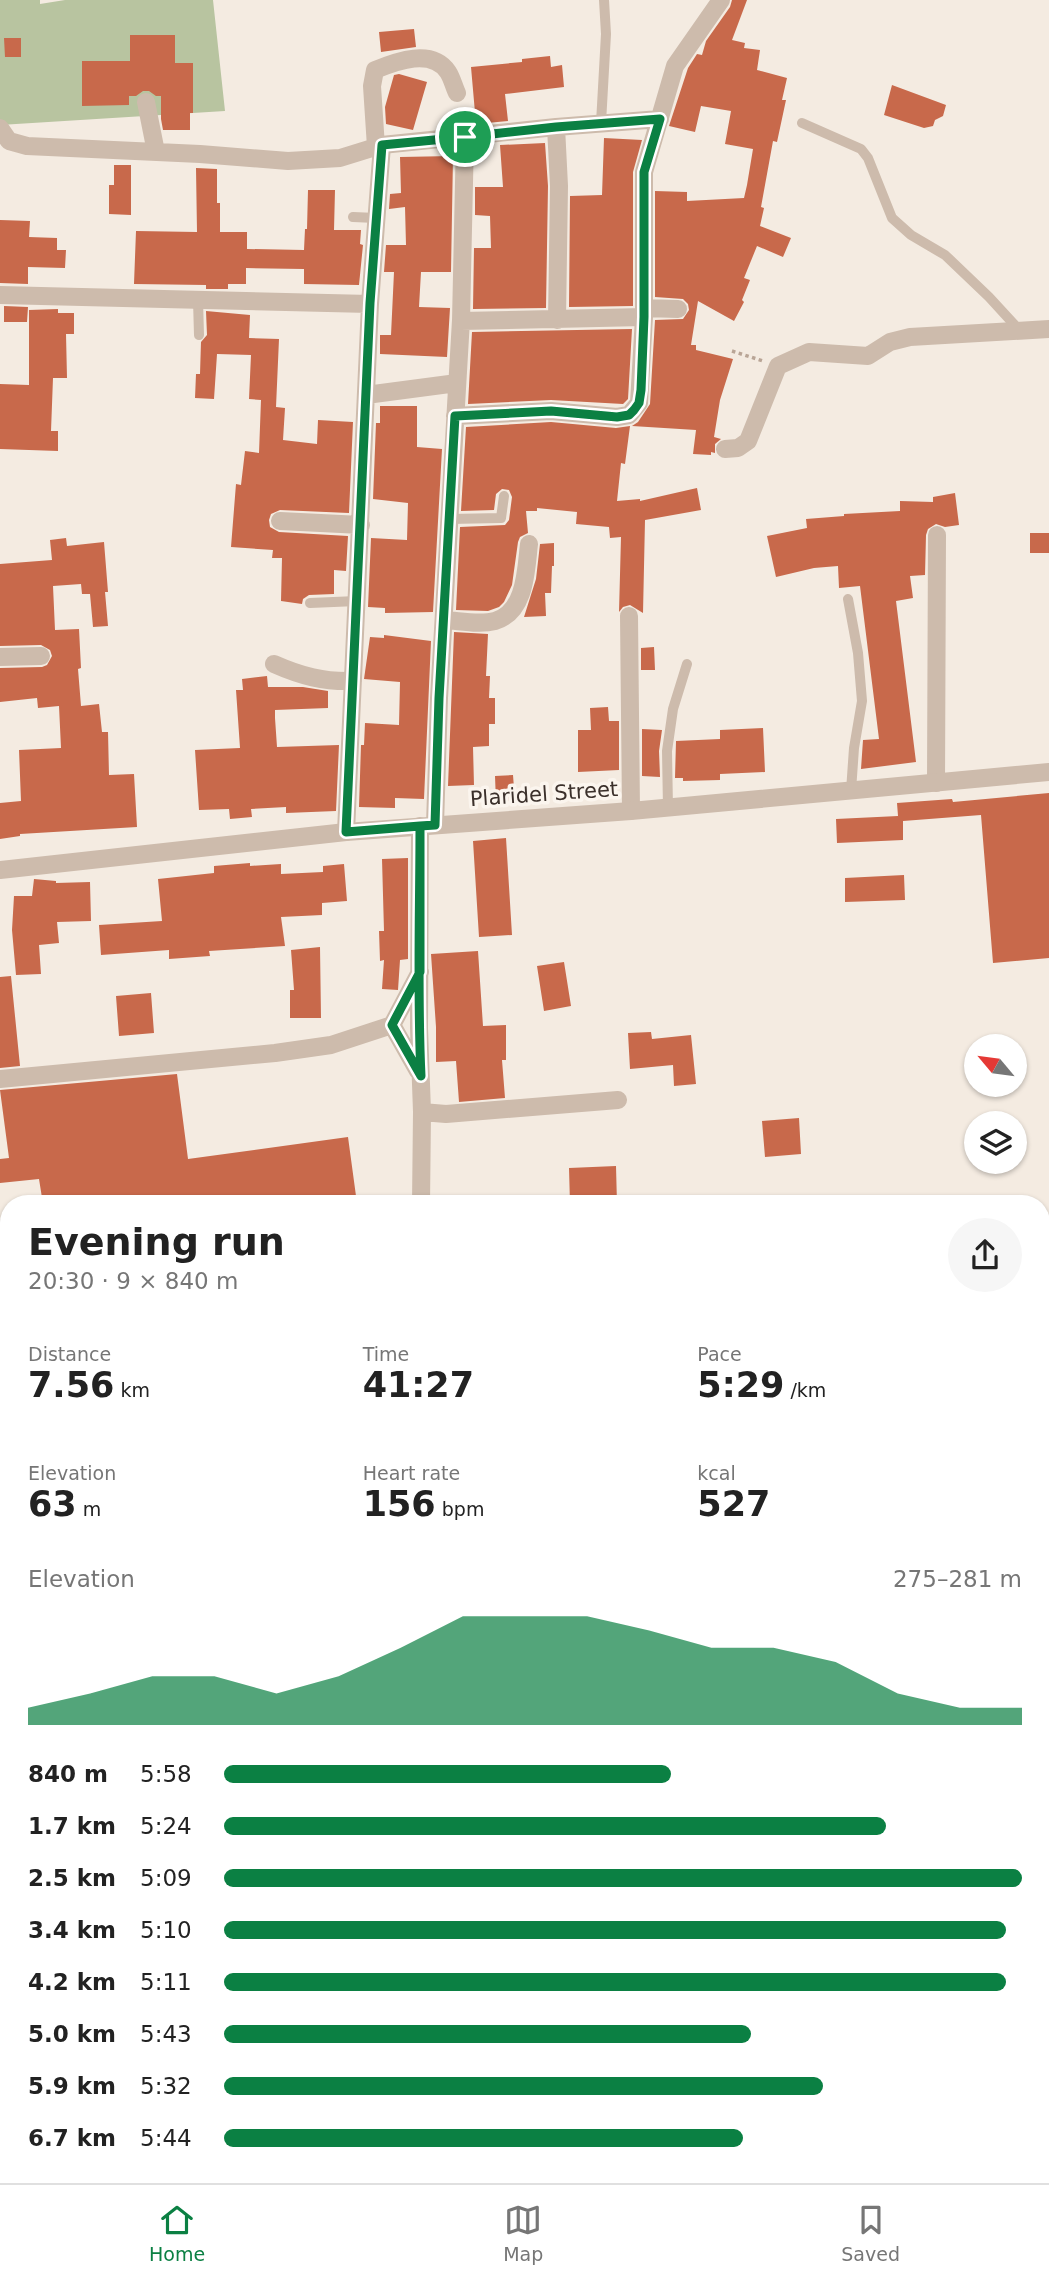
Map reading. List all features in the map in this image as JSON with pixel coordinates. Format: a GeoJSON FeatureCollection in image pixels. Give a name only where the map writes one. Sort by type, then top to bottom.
{"type":"FeatureCollection","features":[{"type":"Feature","properties":{"kind":"street"},"geometry":{"type":"LineString","coordinates":[[455,416],[551,411],[617,417],[629,415],[639,403],[644,312],[644,172],[675,66],[721,0]]}},
{"type":"Feature","properties":{"kind":"street"},"geometry":{"type":"LineString","coordinates":[[346,832],[379,146],[372,86],[375,70],[399,60],[432,59],[448,71],[457,93]]}},
{"type":"Feature","properties":{"kind":"street"},"geometry":{"type":"LineString","coordinates":[[146,102],[156,152]]}},
{"type":"Feature","properties":{"kind":"street"},"geometry":{"type":"LineString","coordinates":[[0,128],[9,141],[27,146],[288,161],[340,158],[379,146],[660,119]]}},
{"type":"Feature","properties":{"kind":"street"},"geometry":{"type":"LineString","coordinates":[[556,127],[559,186],[557,320]]}},
{"type":"Feature","properties":{"kind":"street"},"geometry":{"type":"LineString","coordinates":[[421,1195],[420,972],[427,825],[445,620],[461,320],[465,137]]}},
{"type":"Feature","properties":{"kind":"street"},"geometry":{"type":"LineString","coordinates":[[0,295],[370,303]]}},
{"type":"Feature","properties":{"kind":"street"},"geometry":{"type":"LineString","coordinates":[[461,320],[557,320],[678,309]]}},
{"type":"Feature","properties":{"kind":"street"},"geometry":{"type":"LineString","coordinates":[[725,449],[738,448],[748,441],[778,366],[808,352],[868,356],[890,342],[910,337],[1049,329]]}},
{"type":"Feature","properties":{"kind":"street"},"geometry":{"type":"LineString","coordinates":[[366,395],[457,383]]}},
{"type":"Feature","properties":{"kind":"street"},"geometry":{"type":"LineString","coordinates":[[280,521],[360,525]]}},
{"type":"Feature","properties":{"kind":"street"},"geometry":{"type":"LineString","coordinates":[[936,783],[937,535]]}},
{"type":"Feature","properties":{"kind":"street"},"geometry":{"type":"LineString","coordinates":[[445,620],[496,621],[509,613],[524,584],[529,544]]}},
{"type":"Feature","properties":{"kind":"street"},"geometry":{"type":"LineString","coordinates":[[629,616],[631,811]]}},
{"type":"Feature","properties":{"kind":"street"},"geometry":{"type":"LineString","coordinates":[[0,657],[41,656]]}},
{"type":"Feature","properties":{"kind":"street"},"geometry":{"type":"LineString","coordinates":[[274,664],[308,678],[330,682],[353,681]]}},
{"type":"Feature","properties":{"kind":"street","name":"Plaridel Street"},"geometry":{"type":"LineString","coordinates":[[0,870],[346,832],[668,808],[1049,772]]}},
{"type":"Feature","properties":{"kind":"street"},"geometry":{"type":"LineString","coordinates":[[0,1079],[275,1053],[331,1045],[392,1025],[420,972]]}},
{"type":"Feature","properties":{"kind":"street"},"geometry":{"type":"LineString","coordinates":[[392,1025],[421,1076]]}},
{"type":"Feature","properties":{"kind":"street"},"geometry":{"type":"LineString","coordinates":[[422,1112],[446,1114],[618,1100]]}},
{"type":"Feature","properties":{"kind":"lane"},"geometry":{"type":"LineString","coordinates":[[601,123],[606,34],[604,0]]}},
{"type":"Feature","properties":{"kind":"lane"},"geometry":{"type":"LineString","coordinates":[[802,122],[861,149],[869,158],[891,218],[911,235],[945,255],[1021,332]]}},
{"type":"Feature","properties":{"kind":"lane"},"geometry":{"type":"LineString","coordinates":[[353,217],[376,218]]}},
{"type":"Feature","properties":{"kind":"lane"},"geometry":{"type":"LineString","coordinates":[[198,300],[199,335]]}},
{"type":"Feature","properties":{"kind":"lane"},"geometry":{"type":"LineString","coordinates":[[450,519],[501,518],[504,496]]}},
{"type":"Feature","properties":{"kind":"lane"},"geometry":{"type":"LineString","coordinates":[[848,599],[858,653],[862,701],[853,748],[851,791]]}},
{"type":"Feature","properties":{"kind":"lane"},"geometry":{"type":"LineString","coordinates":[[310,603],[357,601]]}},
{"type":"Feature","properties":{"kind":"lane"},"geometry":{"type":"LineString","coordinates":[[668,808],[667,751],[673,709],[687,664]]}},
{"type":"Feature","properties":{"kind":"path"},"geometry":{"type":"LineString","coordinates":[[732,351],[778,366]]}},
{"type":"Feature","properties":{"kind":"green space"},"geometry":{"type":"Polygon","coordinates":[[[0,0],[40,0],[40,4],[65,0],[213,0],[225,111],[0,125],[0,0]]]}},
{"type":"Feature","properties":{"kind":"building"},"geometry":{"type":"Polygon","coordinates":[[[732,0],[747,0],[732,40],[745,43],[744,48],[760,50],[757,70],[787,78],[782,100],[786,100],[777,142],[773,141],[760,226],[791,238],[783,257],[757,246],[744,278],[750,280],[742,300],[744,302],[734,321],[698,301],[691,345],[696,345],[696,350],[733,359],[720,400],[714,437],[721,439],[715,444],[715,453],[693,454],[696,430],[632,426],[638,422],[650,404],[655,320],[683,319],[689,310],[683,299],[655,297],[655,191],[687,192],[687,201],[744,198],[753,149],[725,144],[731,111],[701,106],[695,132],[669,126],[688,68],[697,54],[702,55],[706,41],[732,0]]]}},
{"type":"Feature","properties":{"kind":"building"},"geometry":{"type":"Polygon","coordinates":[[[414,29],[416,47],[381,52],[379,32],[414,29]]]}},
{"type":"Feature","properties":{"kind":"building"},"geometry":{"type":"Polygon","coordinates":[[[130,35],[175,35],[175,63],[193,63],[193,113],[190,113],[190,130],[163,130],[161,96],[149,91],[129,96],[129,105],[82,106],[82,61],[130,61],[130,35]]]}},
{"type":"Feature","properties":{"kind":"building"},"geometry":{"type":"Polygon","coordinates":[[[4,38],[21,38],[21,57],[5,57],[4,38]]]}},
{"type":"Feature","properties":{"kind":"building"},"geometry":{"type":"Polygon","coordinates":[[[550,56],[551,67],[562,65],[564,87],[505,94],[508,121],[476,124],[471,67],[550,56]]]}},
{"type":"Feature","properties":{"kind":"building"},"geometry":{"type":"Polygon","coordinates":[[[394,75],[427,82],[413,130],[386,124],[385,107],[394,75]]]}},
{"type":"Feature","properties":{"kind":"building"},"geometry":{"type":"Polygon","coordinates":[[[892,85],[946,105],[943,116],[935,120],[933,126],[924,128],[884,115],[892,85]]]}},
{"type":"Feature","properties":{"kind":"building"},"geometry":{"type":"Polygon","coordinates":[[[604,138],[642,140],[633,172],[633,306],[569,307],[570,196],[602,195],[604,138]]]}},
{"type":"Feature","properties":{"kind":"building"},"geometry":{"type":"Polygon","coordinates":[[[545,143],[548,186],[546,308],[473,309],[474,248],[491,248],[490,216],[475,215],[475,187],[503,187],[500,145],[545,143]]]}},
{"type":"Feature","properties":{"kind":"building"},"geometry":{"type":"Polygon","coordinates":[[[453,156],[451,272],[421,272],[419,307],[450,308],[447,357],[380,354],[380,335],[391,335],[394,272],[384,272],[386,245],[406,245],[405,207],[389,209],[390,194],[401,193],[400,157],[453,156]]]}},
{"type":"Feature","properties":{"kind":"building"},"geometry":{"type":"Polygon","coordinates":[[[114,165],[131,165],[131,215],[109,214],[109,185],[114,185],[114,165]]]}},
{"type":"Feature","properties":{"kind":"building"},"geometry":{"type":"Polygon","coordinates":[[[196,168],[217,169],[220,232],[247,232],[247,249],[304,250],[308,190],[335,190],[334,230],[361,230],[360,244],[363,245],[359,285],[304,284],[304,269],[246,268],[246,284],[228,284],[228,289],[206,289],[206,285],[134,284],[136,231],[197,232],[196,168]]]}},
{"type":"Feature","properties":{"kind":"building"},"geometry":{"type":"Polygon","coordinates":[[[0,220],[30,221],[29,237],[57,238],[57,250],[66,250],[65,268],[28,267],[28,284],[0,283],[0,220]]]}},
{"type":"Feature","properties":{"kind":"building"},"geometry":{"type":"Polygon","coordinates":[[[4,306],[28,307],[27,322],[4,322],[4,306]]]}},
{"type":"Feature","properties":{"kind":"building"},"geometry":{"type":"Polygon","coordinates":[[[58,309],[58,313],[74,313],[74,334],[66,334],[67,378],[53,378],[51,431],[58,431],[58,451],[0,449],[0,384],[29,385],[29,310],[58,309]]]}},
{"type":"Feature","properties":{"kind":"building"},"geometry":{"type":"Polygon","coordinates":[[[206,311],[250,315],[249,338],[279,339],[276,407],[285,408],[283,440],[317,444],[318,420],[353,422],[349,513],[280,510],[271,514],[269,520],[270,527],[279,532],[348,536],[346,571],[334,570],[334,594],[309,595],[303,599],[302,604],[281,601],[282,558],[272,558],[273,550],[231,547],[236,484],[241,485],[245,451],[259,453],[261,400],[249,399],[251,355],[217,354],[214,399],[195,398],[196,374],[200,374],[201,342],[207,335],[206,311]]]}},
{"type":"Feature","properties":{"kind":"building"},"geometry":{"type":"Polygon","coordinates":[[[632,329],[628,399],[623,404],[551,400],[468,404],[472,332],[632,329]]]}},
{"type":"Feature","properties":{"kind":"building"},"geometry":{"type":"Polygon","coordinates":[[[380,406],[417,406],[417,447],[442,449],[433,612],[385,613],[385,608],[368,607],[371,538],[407,540],[408,503],[373,499],[376,423],[380,423],[380,406]]]}},
{"type":"Feature","properties":{"kind":"building"},"geometry":{"type":"Polygon","coordinates":[[[551,422],[616,428],[630,426],[625,464],[621,463],[617,501],[640,501],[697,488],[701,510],[645,520],[643,613],[630,605],[619,612],[621,537],[610,538],[609,527],[576,524],[577,512],[537,508],[537,511],[526,511],[528,533],[520,537],[518,542],[512,585],[504,602],[488,611],[456,610],[460,527],[505,525],[509,520],[512,497],[509,490],[502,489],[496,494],[494,510],[461,511],[466,427],[551,422]]]}},
{"type":"Feature","properties":{"kind":"building"},"geometry":{"type":"Polygon","coordinates":[[[955,493],[959,525],[945,527],[936,524],[928,529],[925,575],[910,576],[913,598],[896,601],[916,762],[861,769],[863,740],[879,739],[860,586],[839,588],[838,566],[814,568],[776,577],[767,536],[807,528],[806,519],[900,511],[900,501],[933,502],[933,497],[955,493]]]}},
{"type":"Feature","properties":{"kind":"building"},"geometry":{"type":"Polygon","coordinates":[[[1030,533],[1049,533],[1049,553],[1030,553],[1030,533]]]}},
{"type":"Feature","properties":{"kind":"building"},"geometry":{"type":"Polygon","coordinates":[[[66,538],[67,546],[104,542],[108,626],[93,627],[90,594],[82,594],[81,584],[53,586],[55,630],[79,629],[81,706],[99,704],[102,732],[108,732],[109,775],[134,774],[137,827],[20,834],[0,839],[0,803],[21,801],[19,750],[61,748],[59,706],[38,708],[37,698],[0,702],[0,668],[42,667],[47,665],[52,656],[50,650],[41,645],[0,646],[0,564],[52,560],[50,540],[66,538]]]}},
{"type":"Feature","properties":{"kind":"building"},"geometry":{"type":"Polygon","coordinates":[[[554,543],[551,593],[545,593],[546,616],[524,617],[536,579],[540,544],[554,543]]]}},
{"type":"Feature","properties":{"kind":"building"},"geometry":{"type":"Polygon","coordinates":[[[454,632],[488,634],[486,676],[490,676],[489,698],[495,698],[495,724],[489,724],[489,746],[473,747],[474,785],[448,786],[454,632]]]}},
{"type":"Feature","properties":{"kind":"building"},"geometry":{"type":"Polygon","coordinates":[[[384,635],[431,641],[424,799],[395,798],[395,808],[359,807],[361,745],[364,745],[365,723],[399,725],[400,682],[364,679],[370,637],[384,638],[384,635]]]}},
{"type":"Feature","properties":{"kind":"building"},"geometry":{"type":"Polygon","coordinates":[[[654,647],[655,670],[641,670],[641,648],[654,647]]]}},
{"type":"Feature","properties":{"kind":"building"},"geometry":{"type":"Polygon","coordinates":[[[267,676],[268,687],[303,687],[328,691],[328,708],[275,710],[275,718],[277,747],[339,745],[336,811],[286,813],[286,807],[251,809],[252,817],[230,819],[229,809],[199,810],[195,750],[240,748],[236,690],[243,690],[242,679],[267,676]]]}},
{"type":"Feature","properties":{"kind":"building"},"geometry":{"type":"Polygon","coordinates":[[[608,707],[609,721],[619,721],[619,770],[578,772],[578,730],[591,730],[590,708],[608,707]]]}},
{"type":"Feature","properties":{"kind":"building"},"geometry":{"type":"Polygon","coordinates":[[[763,728],[765,772],[720,774],[720,780],[683,781],[683,778],[675,778],[676,741],[720,739],[720,730],[763,728]]]}},
{"type":"Feature","properties":{"kind":"building"},"geometry":{"type":"Polygon","coordinates":[[[642,729],[662,730],[659,751],[660,777],[642,776],[642,729]]]}},
{"type":"Feature","properties":{"kind":"building"},"geometry":{"type":"Polygon","coordinates":[[[513,775],[515,801],[496,802],[495,776],[513,775]]]}},
{"type":"Feature","properties":{"kind":"building"},"geometry":{"type":"Polygon","coordinates":[[[1049,793],[1049,958],[993,963],[981,815],[903,821],[903,840],[837,843],[836,819],[898,816],[897,803],[952,799],[953,802],[1049,793]]]}},
{"type":"Feature","properties":{"kind":"building"},"geometry":{"type":"Polygon","coordinates":[[[506,838],[512,935],[479,937],[473,841],[506,838]]]}},
{"type":"Feature","properties":{"kind":"building"},"geometry":{"type":"Polygon","coordinates":[[[408,858],[408,959],[400,960],[398,990],[382,989],[384,960],[380,961],[379,931],[384,931],[382,859],[408,858]]]}},
{"type":"Feature","properties":{"kind":"building"},"geometry":{"type":"Polygon","coordinates":[[[250,863],[250,866],[281,864],[281,874],[323,872],[323,866],[344,864],[347,901],[322,903],[322,915],[281,917],[285,946],[209,951],[210,956],[169,959],[169,950],[101,955],[99,925],[162,921],[158,879],[214,873],[214,866],[250,863]]]}},
{"type":"Feature","properties":{"kind":"building"},"geometry":{"type":"Polygon","coordinates":[[[904,875],[905,900],[845,902],[845,878],[904,875]]]}},
{"type":"Feature","properties":{"kind":"building"},"geometry":{"type":"Polygon","coordinates":[[[34,879],[56,883],[90,882],[91,921],[57,922],[59,943],[39,945],[41,974],[16,975],[12,930],[14,896],[32,896],[34,879]]]}},
{"type":"Feature","properties":{"kind":"building"},"geometry":{"type":"Polygon","coordinates":[[[320,947],[321,1018],[290,1018],[290,990],[294,990],[291,950],[320,947]]]}},
{"type":"Feature","properties":{"kind":"building"},"geometry":{"type":"Polygon","coordinates":[[[478,951],[483,1026],[506,1025],[506,1060],[502,1060],[505,1098],[459,1102],[456,1061],[436,1062],[431,954],[478,951]]]}},
{"type":"Feature","properties":{"kind":"building"},"geometry":{"type":"Polygon","coordinates":[[[564,962],[571,1006],[544,1011],[537,966],[564,962]]]}},
{"type":"Feature","properties":{"kind":"building"},"geometry":{"type":"Polygon","coordinates":[[[11,976],[20,1066],[0,1068],[0,977],[11,976]]]}},
{"type":"Feature","properties":{"kind":"building"},"geometry":{"type":"Polygon","coordinates":[[[151,993],[154,1033],[119,1036],[116,996],[151,993]]]}},
{"type":"Feature","properties":{"kind":"building"},"geometry":{"type":"Polygon","coordinates":[[[651,1032],[652,1039],[691,1035],[696,1084],[674,1086],[673,1065],[630,1069],[628,1033],[651,1032]]]}},
{"type":"Feature","properties":{"kind":"building"},"geometry":{"type":"Polygon","coordinates":[[[177,1074],[188,1159],[348,1137],[356,1195],[42,1195],[39,1179],[0,1183],[0,1159],[9,1158],[0,1090],[177,1074]]]}},
{"type":"Feature","properties":{"kind":"building"},"geometry":{"type":"Polygon","coordinates":[[[799,1118],[801,1154],[765,1157],[762,1121],[799,1118]]]}},
{"type":"Feature","properties":{"kind":"building"},"geometry":{"type":"Polygon","coordinates":[[[616,1166],[617,1195],[570,1195],[569,1168],[616,1166]]]}},
{"type":"Feature","properties":{"kind":"route"},"geometry":{"type":"LineString","coordinates":[[465,137],[382,145],[370,303],[346,832],[420,826],[421,1076],[392,1025],[420,972],[420,826],[435,825],[439,698],[455,416],[551,411],[617,417],[629,415],[639,403],[644,317],[644,172],[660,119],[465,137]]}}]}
